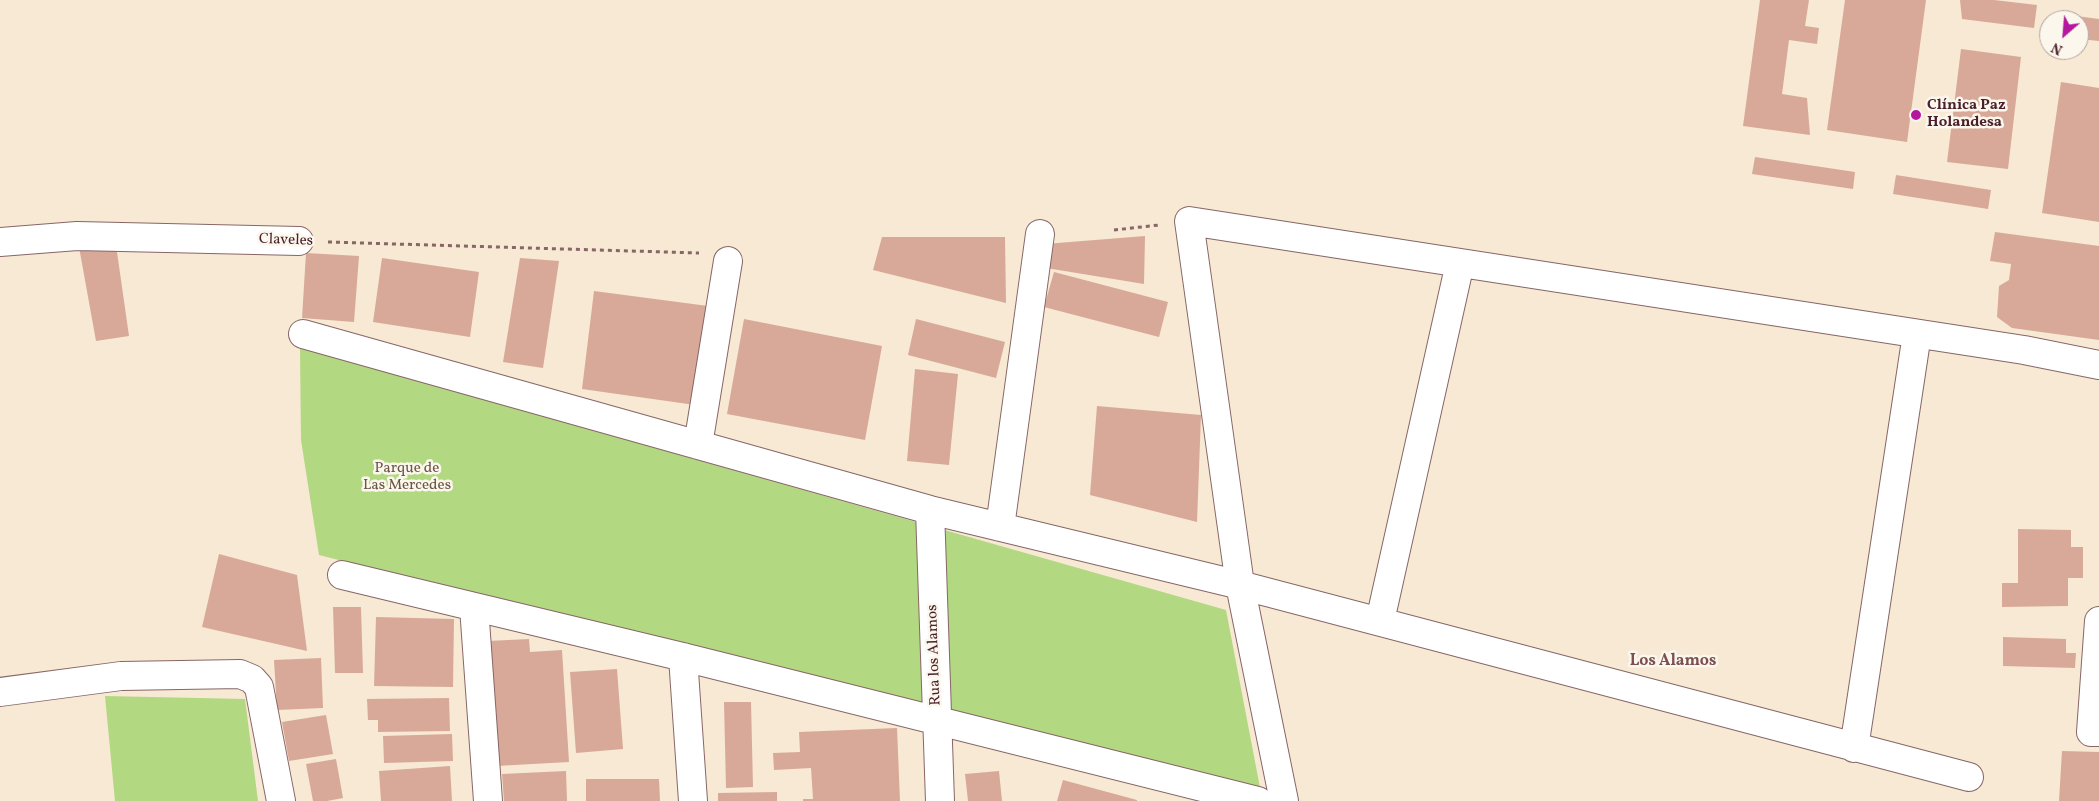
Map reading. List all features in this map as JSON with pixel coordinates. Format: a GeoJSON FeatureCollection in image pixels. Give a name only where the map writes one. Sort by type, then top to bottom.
{"type":"FeatureCollection","features":[{"type":"Feature","properties":{"kind":"street"},"geometry":{"type":"LineString","coordinates":[[1284,801],[1240,585],[1189,221],[2024,350],[2099,365]]}},
{"type":"Feature","properties":{"kind":"street"},"geometry":{"type":"LineString","coordinates":[[1000,527],[1040,234]]}},
{"type":"Feature","properties":{"kind":"street","name":"Claveles"},"geometry":{"type":"LineString","coordinates":[[0,242],[77,236],[299,241]]}},
{"type":"Feature","properties":{"kind":"street"},"geometry":{"type":"LineString","coordinates":[[698,445],[728,261]]}},
{"type":"Feature","properties":{"kind":"street"},"geometry":{"type":"LineString","coordinates":[[1380,621],[1460,263]]}},
{"type":"Feature","properties":{"kind":"street"},"geometry":{"type":"LineString","coordinates":[[303,334],[930,510],[1380,621],[1969,778]]}},
{"type":"Feature","properties":{"kind":"street"},"geometry":{"type":"LineString","coordinates":[[1854,748],[1917,334]]}},
{"type":"Feature","properties":{"kind":"street","name":"Rua los Alamos"},"geometry":{"type":"LineString","coordinates":[[930,510],[940,801]]}},
{"type":"Feature","properties":{"kind":"street"},"geometry":{"type":"LineString","coordinates":[[342,575],[682,657],[1258,801]]}},
{"type":"Feature","properties":{"kind":"street"},"geometry":{"type":"LineString","coordinates":[[474,607],[488,801]]}},
{"type":"Feature","properties":{"kind":"street"},"geometry":{"type":"LineString","coordinates":[[2099,621],[2091,732],[2099,732]]}},
{"type":"Feature","properties":{"kind":"street"},"geometry":{"type":"LineString","coordinates":[[682,657],[693,801]]}},
{"type":"Feature","properties":{"kind":"street"},"geometry":{"type":"LineString","coordinates":[[0,692],[121,676],[240,674],[252,679],[260,687],[281,801]]}},
{"type":"Feature","properties":{"kind":"path"},"geometry":{"type":"LineString","coordinates":[[1114,230],[1189,221]]}},
{"type":"Feature","properties":{"kind":"path","name":"Claveles"},"geometry":{"type":"LineString","coordinates":[[299,241],[703,253]]}},
{"type":"Feature","properties":{"kind":"green space","name":"Parque de Las Mercedes"},"geometry":{"type":"Polygon","coordinates":[[[300,347],[1226,610],[1261,793],[319,555],[301,440],[300,347]]]}},
{"type":"Feature","properties":{"kind":"green space"},"geometry":{"type":"Polygon","coordinates":[[[105,696],[245,699],[258,801],[115,801],[105,696]]]}},
{"type":"Feature","properties":{"kind":"building"},"geometry":{"type":"Polygon","coordinates":[[[1760,0],[1809,0],[1805,26],[1819,28],[1817,44],[1789,40],[1782,94],[1807,98],[1810,135],[1743,126],[1760,0]]]}},
{"type":"Feature","properties":{"kind":"building"},"geometry":{"type":"Polygon","coordinates":[[[1845,0],[1926,0],[1907,142],[1827,130],[1845,0]]]}},
{"type":"Feature","properties":{"kind":"building"},"geometry":{"type":"Polygon","coordinates":[[[1960,0],[1994,0],[2037,5],[2034,28],[1962,19],[1960,0]]]}},
{"type":"Feature","properties":{"kind":"building"},"geometry":{"type":"Polygon","coordinates":[[[2089,18],[2099,19],[2099,41],[2089,40],[2089,18]]]}},
{"type":"Feature","properties":{"kind":"building"},"geometry":{"type":"Polygon","coordinates":[[[1961,49],[2021,57],[2008,169],[1947,162],[1961,49]]]}},
{"type":"Feature","properties":{"kind":"building"},"geometry":{"type":"Polygon","coordinates":[[[2061,82],[2099,88],[2099,222],[2042,213],[2061,82]]]}},
{"type":"Feature","properties":{"kind":"building"},"geometry":{"type":"Polygon","coordinates":[[[1755,157],[1855,172],[1853,189],[1752,174],[1755,157]]]}},
{"type":"Feature","properties":{"kind":"building"},"geometry":{"type":"Polygon","coordinates":[[[1896,175],[1991,190],[1988,209],[1893,194],[1896,175]]]}},
{"type":"Feature","properties":{"kind":"building"},"geometry":{"type":"Polygon","coordinates":[[[1995,232],[2099,246],[2099,340],[2012,328],[1997,317],[1999,286],[2009,280],[2011,264],[1990,261],[1995,232]]]}},
{"type":"Feature","properties":{"kind":"building"},"geometry":{"type":"Polygon","coordinates":[[[1145,236],[1144,284],[1040,267],[1045,244],[1145,236]]]}},
{"type":"Feature","properties":{"kind":"building"},"geometry":{"type":"Polygon","coordinates":[[[882,237],[1005,237],[1006,303],[873,270],[882,237]]]}},
{"type":"Feature","properties":{"kind":"building"},"geometry":{"type":"Polygon","coordinates":[[[116,245],[129,336],[96,341],[79,247],[116,245]]]}},
{"type":"Feature","properties":{"kind":"building"},"geometry":{"type":"Polygon","coordinates":[[[306,253],[359,256],[354,322],[302,318],[306,253]]]}},
{"type":"Feature","properties":{"kind":"building"},"geometry":{"type":"Polygon","coordinates":[[[382,258],[479,272],[470,337],[373,322],[382,258]]]}},
{"type":"Feature","properties":{"kind":"building"},"geometry":{"type":"Polygon","coordinates":[[[520,258],[559,261],[543,368],[503,362],[520,258]]]}},
{"type":"Feature","properties":{"kind":"building"},"geometry":{"type":"Polygon","coordinates":[[[1054,272],[1168,302],[1159,337],[1044,307],[1054,272]]]}},
{"type":"Feature","properties":{"kind":"building"},"geometry":{"type":"Polygon","coordinates":[[[594,291],[708,306],[695,405],[582,389],[594,291]]]}},
{"type":"Feature","properties":{"kind":"building"},"geometry":{"type":"Polygon","coordinates":[[[744,319],[882,346],[865,440],[727,414],[744,319]]]}},
{"type":"Feature","properties":{"kind":"building"},"geometry":{"type":"Polygon","coordinates":[[[916,319],[1005,342],[996,378],[908,355],[916,319]]]}},
{"type":"Feature","properties":{"kind":"building"},"geometry":{"type":"Polygon","coordinates":[[[915,369],[958,374],[949,465],[907,461],[915,369]]]}},
{"type":"Feature","properties":{"kind":"building"},"geometry":{"type":"Polygon","coordinates":[[[1097,406],[1201,415],[1197,522],[1090,495],[1097,406]]]}},
{"type":"Feature","properties":{"kind":"building"},"geometry":{"type":"Polygon","coordinates":[[[2018,529],[2071,530],[2071,547],[2083,547],[2083,578],[2068,578],[2068,606],[2002,607],[2002,583],[2018,583],[2018,529]]]}},
{"type":"Feature","properties":{"kind":"building"},"geometry":{"type":"Polygon","coordinates":[[[219,554],[297,575],[307,651],[202,627],[219,554]]]}},
{"type":"Feature","properties":{"kind":"building"},"geometry":{"type":"Polygon","coordinates":[[[333,607],[361,607],[363,673],[335,673],[333,607]]]}},
{"type":"Feature","properties":{"kind":"building"},"geometry":{"type":"Polygon","coordinates":[[[376,617],[454,619],[453,687],[374,686],[376,617]]]}},
{"type":"Feature","properties":{"kind":"building"},"geometry":{"type":"Polygon","coordinates":[[[2003,637],[2066,639],[2066,653],[2076,653],[2075,668],[2003,666],[2003,637]]]}},
{"type":"Feature","properties":{"kind":"building"},"geometry":{"type":"Polygon","coordinates":[[[529,639],[530,652],[562,650],[569,762],[496,766],[488,641],[529,639]]]}},
{"type":"Feature","properties":{"kind":"building"},"geometry":{"type":"Polygon","coordinates":[[[321,658],[323,708],[277,710],[274,660],[321,658]]]}},
{"type":"Feature","properties":{"kind":"building"},"geometry":{"type":"Polygon","coordinates":[[[617,669],[623,749],[576,753],[570,672],[617,669]]]}},
{"type":"Feature","properties":{"kind":"building"},"geometry":{"type":"Polygon","coordinates":[[[449,698],[450,731],[378,732],[378,720],[368,720],[367,699],[449,698]]]}},
{"type":"Feature","properties":{"kind":"building"},"geometry":{"type":"Polygon","coordinates":[[[724,702],[751,702],[753,787],[726,788],[724,702]]]}},
{"type":"Feature","properties":{"kind":"building"},"geometry":{"type":"Polygon","coordinates":[[[326,715],[333,754],[289,761],[282,722],[326,715]]]}},
{"type":"Feature","properties":{"kind":"building"},"geometry":{"type":"Polygon","coordinates":[[[897,728],[900,801],[803,801],[803,799],[813,799],[811,768],[774,770],[773,753],[800,752],[799,732],[897,728]]]}},
{"type":"Feature","properties":{"kind":"building"},"geometry":{"type":"Polygon","coordinates":[[[452,734],[453,761],[384,763],[383,736],[452,734]]]}},
{"type":"Feature","properties":{"kind":"building"},"geometry":{"type":"Polygon","coordinates":[[[2062,751],[2099,752],[2099,801],[2059,801],[2062,751]]]}},
{"type":"Feature","properties":{"kind":"building"},"geometry":{"type":"Polygon","coordinates":[[[336,759],[343,798],[313,801],[306,764],[336,759]]]}},
{"type":"Feature","properties":{"kind":"building"},"geometry":{"type":"Polygon","coordinates":[[[450,766],[452,801],[381,801],[379,771],[450,766]]]}},
{"type":"Feature","properties":{"kind":"building"},"geometry":{"type":"Polygon","coordinates":[[[566,771],[567,801],[504,801],[502,774],[566,771]]]}},
{"type":"Feature","properties":{"kind":"building"},"geometry":{"type":"Polygon","coordinates":[[[999,771],[1002,801],[968,801],[965,774],[999,771]]]}},
{"type":"Feature","properties":{"kind":"building"},"geometry":{"type":"Polygon","coordinates":[[[586,779],[659,779],[660,801],[586,801],[586,779]]]}},
{"type":"Feature","properties":{"kind":"building"},"geometry":{"type":"Polygon","coordinates":[[[1063,780],[1137,800],[1137,801],[1057,801],[1063,780]]]}},
{"type":"Feature","properties":{"kind":"building"},"geometry":{"type":"Polygon","coordinates":[[[777,792],[777,801],[718,801],[718,793],[777,792]]]}},
{"type":"Feature","properties":{"kind":"place","name":"Clínica Paz Holandesa"},"geometry":{"type":"Point","coordinates":[1916,115]}},
{"type":"Feature","properties":{"kind":"district","name":"Los Alamos"},"geometry":{"type":"Point","coordinates":[1673,662]}}]}
